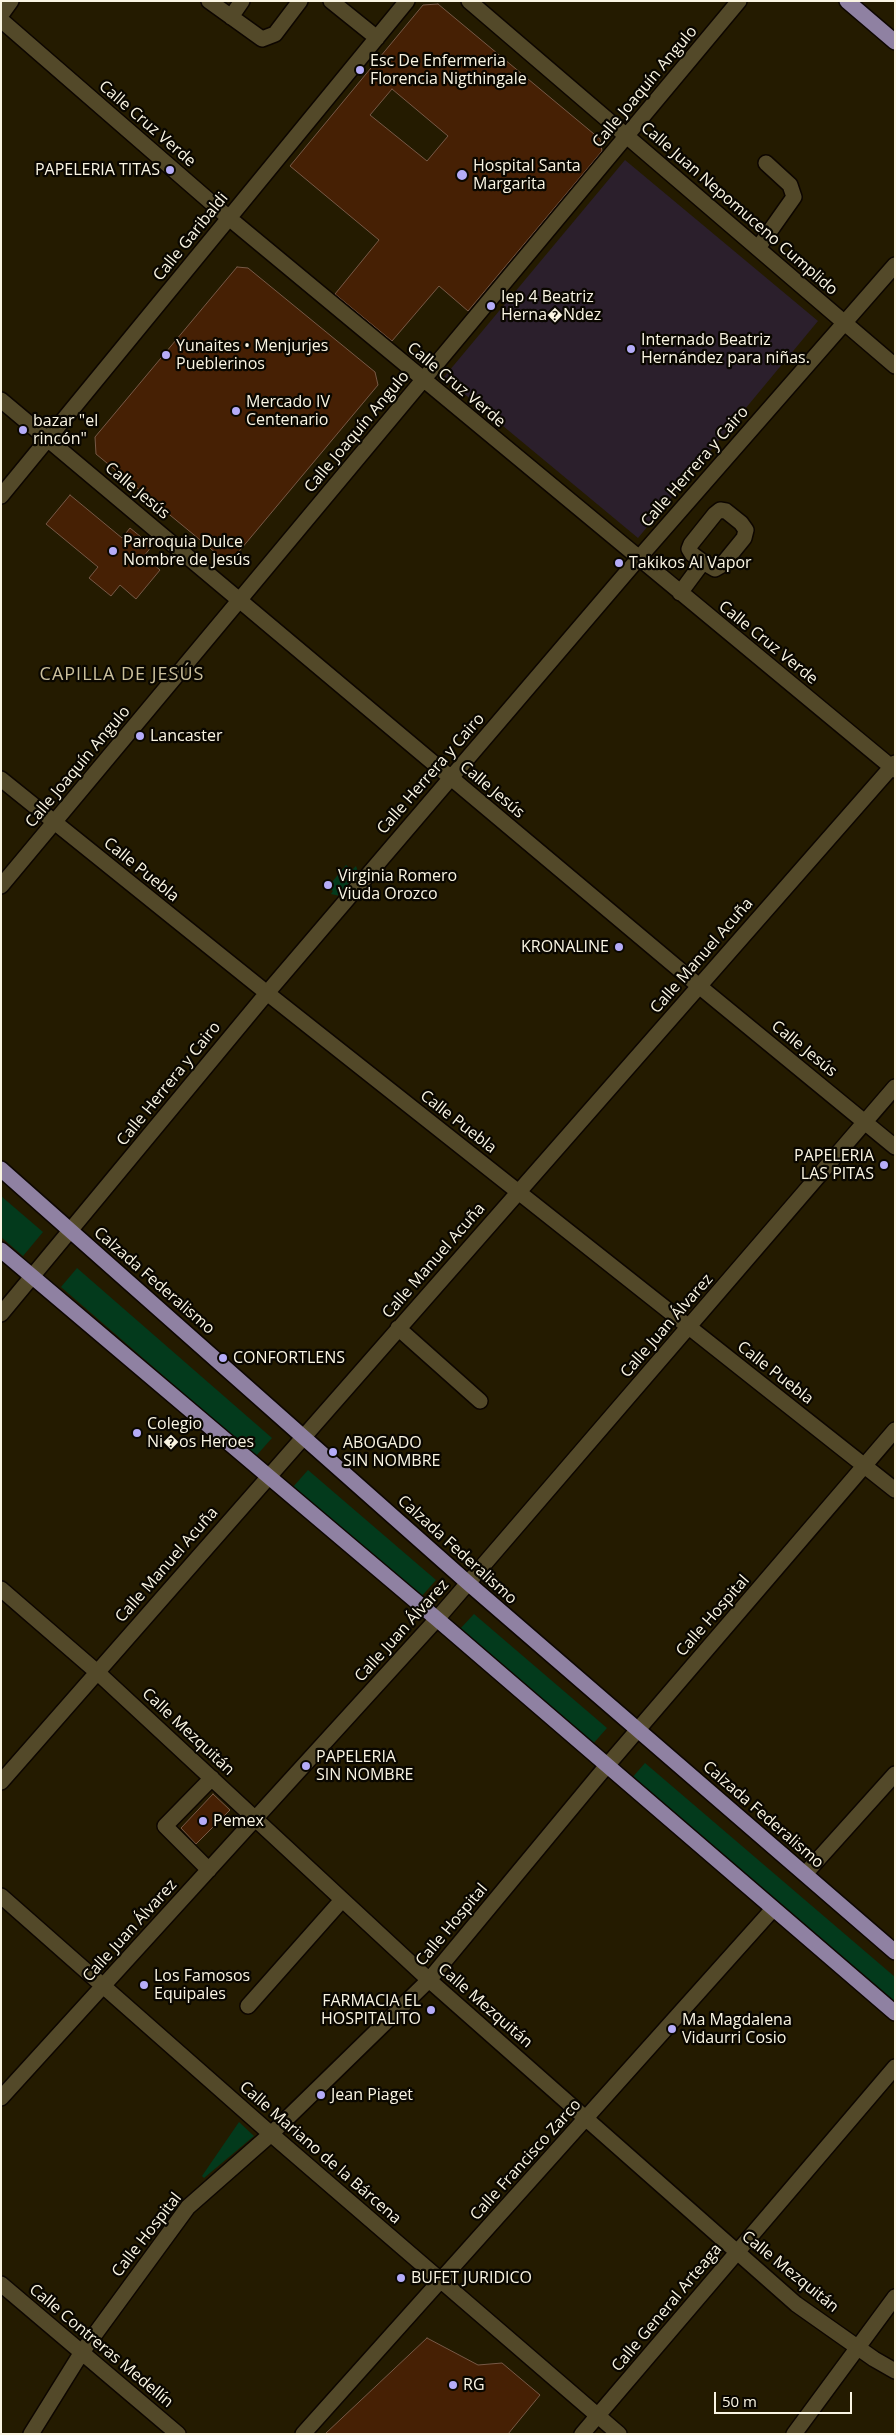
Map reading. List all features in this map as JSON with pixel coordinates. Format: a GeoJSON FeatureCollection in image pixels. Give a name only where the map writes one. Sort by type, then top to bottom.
{"type":"FeatureCollection","features":[{"type":"Feature","properties":{"kind":"main road"},"geometry":{"type":"LineString","coordinates":[[847,1],[895,42]]}},
{"type":"Feature","properties":{"kind":"main road","name":"Calzada Federalismo"},"geometry":{"type":"LineString","coordinates":[[1,1169],[304,1436],[468,1584],[895,1952]]}},
{"type":"Feature","properties":{"kind":"main road"},"geometry":{"type":"LineString","coordinates":[[1,1250],[437,1619],[895,2013]]}},
{"type":"Feature","properties":{"kind":"street"},"geometry":{"type":"LineString","coordinates":[[1,15],[12,1]]}},
{"type":"Feature","properties":{"kind":"street"},"geometry":{"type":"LineString","coordinates":[[209,1],[262,39],[269,38],[300,1]]}},
{"type":"Feature","properties":{"kind":"street"},"geometry":{"type":"LineString","coordinates":[[231,17],[242,1]]}},
{"type":"Feature","properties":{"kind":"street"},"geometry":{"type":"LineString","coordinates":[[331,1],[377,38]]}},
{"type":"Feature","properties":{"kind":"street","name":"Calle Garibaldi"},"geometry":{"type":"LineString","coordinates":[[1,496],[407,1]]}},
{"type":"Feature","properties":{"kind":"street","name":"Calle Juan Nepomuceno Cumplido"},"geometry":{"type":"LineString","coordinates":[[469,1],[895,366]]}},
{"type":"Feature","properties":{"kind":"street","name":"Calle Joaquín Angulo"},"geometry":{"type":"LineString","coordinates":[[1,886],[739,1]]}},
{"type":"Feature","properties":{"kind":"street","name":"Calle Cruz Verde"},"geometry":{"type":"LineString","coordinates":[[1,20],[229,218],[638,559],[894,767]]}},
{"type":"Feature","properties":{"kind":"street"},"geometry":{"type":"LineString","coordinates":[[758,248],[794,197],[790,185],[766,163]]}},
{"type":"Feature","properties":{"kind":"street","name":"Calle Herrera y Cairo"},"geometry":{"type":"LineString","coordinates":[[1,1314],[267,993],[450,778],[895,265]]}},
{"type":"Feature","properties":{"kind":"street","name":"Calle Jesús"},"geometry":{"type":"LineString","coordinates":[[1,400],[450,778],[895,1147]]}},
{"type":"Feature","properties":{"kind":"street"},"geometry":{"type":"LineString","coordinates":[[680,593],[703,562]]}},
{"type":"Feature","properties":{"kind":"street","name":"Calle Manuel Acuña"},"geometry":{"type":"LineString","coordinates":[[1,1782],[398,1328],[894,767]]}},
{"type":"Feature","properties":{"kind":"street","name":"Calle Puebla"},"geometry":{"type":"LineString","coordinates":[[1,779],[267,993],[895,1490]]}},
{"type":"Feature","properties":{"kind":"street","name":"Calle Juan Álvarez"},"geometry":{"type":"LineString","coordinates":[[1,2098],[468,1584],[895,1087]]}},
{"type":"Feature","properties":{"kind":"street"},"geometry":{"type":"LineString","coordinates":[[398,1328],[480,1401]]}},
{"type":"Feature","properties":{"kind":"street","name":"Calle Hospital"},"geometry":{"type":"LineString","coordinates":[[31,2434],[82,2352],[188,2206],[271,2134],[429,1980],[637,1731],[895,1430]]}},
{"type":"Feature","properties":{"kind":"street","name":"Calle Mezquitán"},"geometry":{"type":"LineString","coordinates":[[1,1589],[97,1672],[429,1980],[796,2304],[858,2348],[895,2371]]}},
{"type":"Feature","properties":{"kind":"street"},"geometry":{"type":"LineString","coordinates":[[805,1874],[895,1774]]}},
{"type":"Feature","properties":{"kind":"street"},"geometry":{"type":"LineString","coordinates":[[210,1870],[165,1826],[212,1778]]}},
{"type":"Feature","properties":{"kind":"street","name":"Calle Mariano de la Bárcena"},"geometry":{"type":"LineString","coordinates":[[1,1896],[271,2134],[619,2434]]}},
{"type":"Feature","properties":{"kind":"street"},"geometry":{"type":"LineString","coordinates":[[248,2006],[342,1900]]}},
{"type":"Feature","properties":{"kind":"street","name":"Calle Francisco Zarco"},"geometry":{"type":"LineString","coordinates":[[303,2434],[773,1908]]}},
{"type":"Feature","properties":{"kind":"street","name":"Calle General Arteaga"},"geometry":{"type":"LineString","coordinates":[[582,2434],[895,2067]]}},
{"type":"Feature","properties":{"kind":"street","name":"Calle Contreras Medellín"},"geometry":{"type":"LineString","coordinates":[[1,2284],[178,2434]]}},
{"type":"Feature","properties":{"kind":"street"},"geometry":{"type":"LineString","coordinates":[[794,2434],[895,2297]]}},
{"type":"Feature","properties":{"kind":"shaded area","name":"Internado Beatriz Hernández para niñas."},"geometry":{"type":"Polygon","coordinates":[[[625,160],[818,321],[638,538],[444,377],[625,160]]]}},
{"type":"Feature","properties":{"kind":"green space"},"geometry":{"type":"Polygon","coordinates":[[[346,865],[352,870],[356,866],[359,874],[340,896],[331,894],[333,891],[328,887],[346,865]]]}},
{"type":"Feature","properties":{"kind":"green space"},"geometry":{"type":"Polygon","coordinates":[[[1,1196],[43,1232],[23,1256],[1,1237],[1,1196]]]}},
{"type":"Feature","properties":{"kind":"green space"},"geometry":{"type":"Polygon","coordinates":[[[77,1268],[272,1438],[256,1456],[61,1287],[77,1268]]]}},
{"type":"Feature","properties":{"kind":"green space"},"geometry":{"type":"Polygon","coordinates":[[[308,1470],[436,1580],[421,1597],[293,1487],[308,1470]]]}},
{"type":"Feature","properties":{"kind":"green space"},"geometry":{"type":"Polygon","coordinates":[[[474,1614],[607,1728],[592,1745],[459,1630],[474,1614]]]}},
{"type":"Feature","properties":{"kind":"green space"},"geometry":{"type":"Polygon","coordinates":[[[645,1763],[895,1977],[895,2006],[631,1779],[645,1763]]]}},
{"type":"Feature","properties":{"kind":"green space"},"geometry":{"type":"Polygon","coordinates":[[[239,2122],[254,2136],[204,2178],[202,2176],[239,2122]]]}},
{"type":"Feature","properties":{"kind":"building","name":"Hospital Santa Margarita"},"geometry":{"type":"Polygon","coordinates":[[[438,4],[600,139],[602,151],[468,311],[439,286],[392,341],[335,294],[379,240],[290,166],[423,5],[438,4]],[[392,89],[370,115],[427,161],[448,136],[392,89]]]}},
{"type":"Feature","properties":{"kind":"building","name":"Mercado IV Centenario"},"geometry":{"type":"Polygon","coordinates":[[[237,267],[248,268],[375,372],[378,385],[236,555],[222,558],[96,454],[95,437],[237,267]]]}},
{"type":"Feature","properties":{"kind":"building","name":"Parroquia Dulce Nombre de Jesús"},"geometry":{"type":"Polygon","coordinates":[[[70,495],[122,538],[130,528],[152,546],[144,556],[160,570],[136,599],[120,585],[111,596],[89,578],[98,567],[46,524],[70,495]]]}},
{"type":"Feature","properties":{"kind":"building","name":"Pemex"},"geometry":{"type":"Polygon","coordinates":[[[213,1794],[230,1810],[196,1844],[181,1828],[213,1794]]]}},
{"type":"Feature","properties":{"kind":"building","name":"RG"},"geometry":{"type":"Polygon","coordinates":[[[427,2338],[478,2365],[502,2363],[540,2395],[508,2434],[325,2434],[427,2338]]]}},
{"type":"Feature","properties":{"kind":"place","name":"Esc De Enfermeria Florencia Nigthingale"},"geometry":{"type":"Point","coordinates":[360,70]}},
{"type":"Feature","properties":{"kind":"place","name":"PAPELERIA TITAS"},"geometry":{"type":"Point","coordinates":[170,170]}},
{"type":"Feature","properties":{"kind":"place","name":"Hospital Santa Margarita"},"geometry":{"type":"Point","coordinates":[462,175]}},
{"type":"Feature","properties":{"kind":"place","name":"Iep 4 Beatriz Herna�Ndez"},"geometry":{"type":"Point","coordinates":[491,306]}},
{"type":"Feature","properties":{"kind":"place","name":"Internado Beatriz Hernández para niñas."},"geometry":{"type":"Point","coordinates":[631,349]}},
{"type":"Feature","properties":{"kind":"place","name":"Yunaites • Menjurjes Pueblerinos"},"geometry":{"type":"Point","coordinates":[166,355]}},
{"type":"Feature","properties":{"kind":"place","name":"Mercado IV Centenario"},"geometry":{"type":"Point","coordinates":[236,411]}},
{"type":"Feature","properties":{"kind":"place","name":"bazar \"el rincón\""},"geometry":{"type":"Point","coordinates":[23,430]}},
{"type":"Feature","properties":{"kind":"place","name":"Parroquia Dulce Nombre de Jesús"},"geometry":{"type":"Point","coordinates":[113,551]}},
{"type":"Feature","properties":{"kind":"place","name":"Takikos Al Vapor"},"geometry":{"type":"Point","coordinates":[619,563]}},
{"type":"Feature","properties":{"kind":"place","name":"Lancaster"},"geometry":{"type":"Point","coordinates":[140,736]}},
{"type":"Feature","properties":{"kind":"place","name":"Virginia Romero Viuda Orozco"},"geometry":{"type":"Point","coordinates":[328,885]}},
{"type":"Feature","properties":{"kind":"place","name":"KRONALINE"},"geometry":{"type":"Point","coordinates":[619,947]}},
{"type":"Feature","properties":{"kind":"place","name":"PAPELERIA LAS PITAS"},"geometry":{"type":"Point","coordinates":[884,1165]}},
{"type":"Feature","properties":{"kind":"place","name":"CONFORTLENS"},"geometry":{"type":"Point","coordinates":[223,1358]}},
{"type":"Feature","properties":{"kind":"place","name":"Colegio Ni�os Heroes"},"geometry":{"type":"Point","coordinates":[137,1433]}},
{"type":"Feature","properties":{"kind":"place","name":"ABOGADO SIN NOMBRE"},"geometry":{"type":"Point","coordinates":[333,1452]}},
{"type":"Feature","properties":{"kind":"place","name":"PAPELERIA SIN NOMBRE"},"geometry":{"type":"Point","coordinates":[306,1766]}},
{"type":"Feature","properties":{"kind":"place","name":"Pemex"},"geometry":{"type":"Point","coordinates":[203,1821]}},
{"type":"Feature","properties":{"kind":"place","name":"Los Famosos Equipales"},"geometry":{"type":"Point","coordinates":[144,1985]}},
{"type":"Feature","properties":{"kind":"place","name":"FARMACIA EL HOSPITALITO"},"geometry":{"type":"Point","coordinates":[431,2010]}},
{"type":"Feature","properties":{"kind":"place","name":"Ma Magdalena Vidaurri Cosio"},"geometry":{"type":"Point","coordinates":[672,2029]}},
{"type":"Feature","properties":{"kind":"place","name":"Jean Piaget"},"geometry":{"type":"Point","coordinates":[321,2095]}},
{"type":"Feature","properties":{"kind":"place","name":"BUFET JURIDICO"},"geometry":{"type":"Point","coordinates":[401,2278]}},
{"type":"Feature","properties":{"kind":"place","name":"RG"},"geometry":{"type":"Point","coordinates":[453,2385]}},
{"type":"Feature","properties":{"kind":"district","name":"CAPILLA DE JESÚS"},"geometry":{"type":"Point","coordinates":[122,675]}}]}
